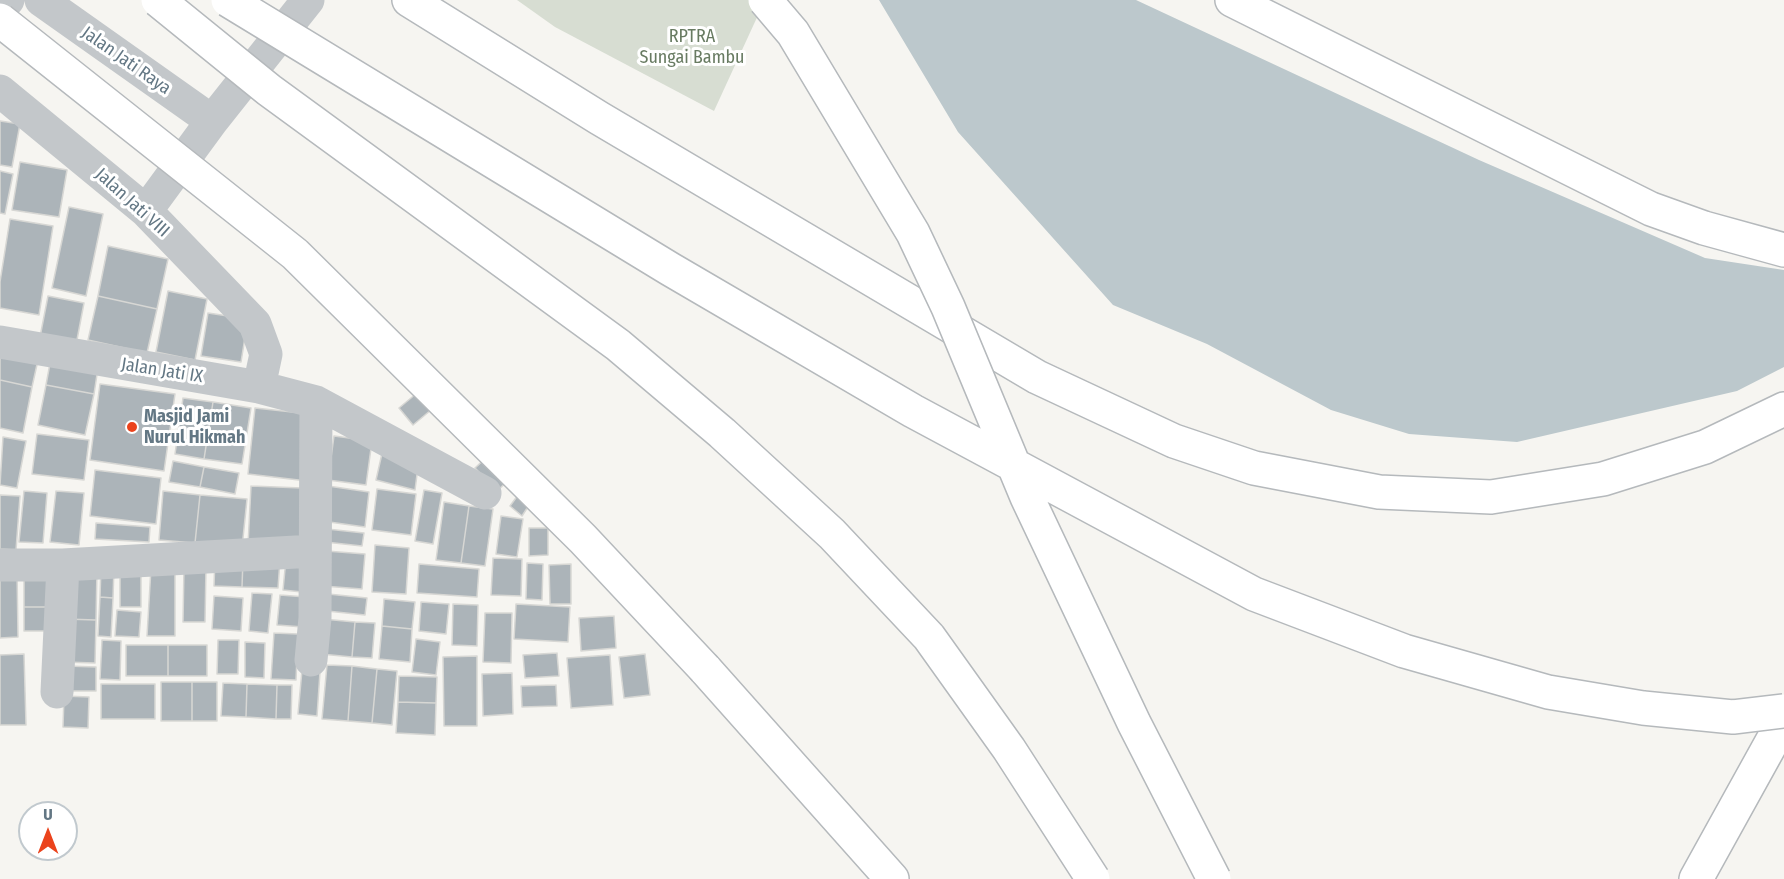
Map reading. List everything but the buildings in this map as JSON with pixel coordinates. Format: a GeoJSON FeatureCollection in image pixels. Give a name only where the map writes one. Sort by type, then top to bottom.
{"type":"FeatureCollection","features":[{"type":"Feature","properties":{"kind":"highway"},"geometry":{"type":"LineString","coordinates":[[158,0],[269,90],[618,345],[722,433],[832,534],[928,637],[1009,749],[1092,879]]}},
{"type":"Feature","properties":{"kind":"highway"},"geometry":{"type":"LineString","coordinates":[[228,0],[670,269],[893,399],[1254,594],[1404,651],[1548,693],[1643,708],[1733,717],[1784,711]]}},
{"type":"Feature","properties":{"kind":"highway"},"geometry":{"type":"LineString","coordinates":[[409,0],[599,118],[1037,377],[1174,441],[1254,468],[1379,492],[1491,497],[1603,479],[1705,447],[1784,409]]}},
{"type":"Feature","properties":{"kind":"highway"},"geometry":{"type":"LineString","coordinates":[[765,0],[793,33],[913,233],[948,307],[1027,497],[1134,723],[1214,879]]}},
{"type":"Feature","properties":{"kind":"highway"},"geometry":{"type":"LineString","coordinates":[[1232,0],[1495,129],[1565,168],[1651,209],[1704,228],[1784,250]]}},
{"type":"Feature","properties":{"kind":"highway"},"geometry":{"type":"LineString","coordinates":[[0,20],[295,254],[583,539],[705,669],[892,879]]}},
{"type":"Feature","properties":{"kind":"highway"},"geometry":{"type":"LineString","coordinates":[[1696,879],[1784,720]]}},
{"type":"Feature","properties":{"kind":"street"},"geometry":{"type":"LineString","coordinates":[[0,7],[8,0]]}},
{"type":"Feature","properties":{"kind":"street","name":"Jalan Jati Raya"},"geometry":{"type":"LineString","coordinates":[[41,0],[212,121]]}},
{"type":"Feature","properties":{"kind":"street"},"geometry":{"type":"LineString","coordinates":[[146,212],[212,121],[308,0]]}},
{"type":"Feature","properties":{"kind":"street","name":"Jalan Jati VIII"},"geometry":{"type":"LineString","coordinates":[[0,91],[146,212],[255,324],[266,354],[259,387]]}},
{"type":"Feature","properties":{"kind":"street","name":"Jalan Jati IX"},"geometry":{"type":"LineString","coordinates":[[0,342],[259,387],[316,402],[485,493]]}},
{"type":"Feature","properties":{"kind":"street"},"geometry":{"type":"LineString","coordinates":[[311,660],[315,618],[316,402]]}},
{"type":"Feature","properties":{"kind":"street"},"geometry":{"type":"LineString","coordinates":[[0,565],[63,565],[314,551]]}},
{"type":"Feature","properties":{"kind":"street"},"geometry":{"type":"LineString","coordinates":[[57,692],[63,565]]}},
{"type":"Feature","properties":{"kind":"green space","name":"RPTRA Sungai Bambu"},"geometry":{"type":"Polygon","coordinates":[[[517,0],[765,0],[714,111],[555,27],[517,0]]]}},
{"type":"Feature","properties":{"kind":"shaded area"},"geometry":{"type":"Polygon","coordinates":[[[879,0],[1136,0],[1479,160],[1705,258],[1784,270],[1784,367],[1737,391],[1517,442],[1409,434],[1331,410],[1207,344],[1113,305],[958,132],[879,0]]]}},
{"type":"Feature","properties":{"kind":"place","name":"Masjid Jami Nurul Hikmah"},"geometry":{"type":"Point","coordinates":[132,427]}}]}
